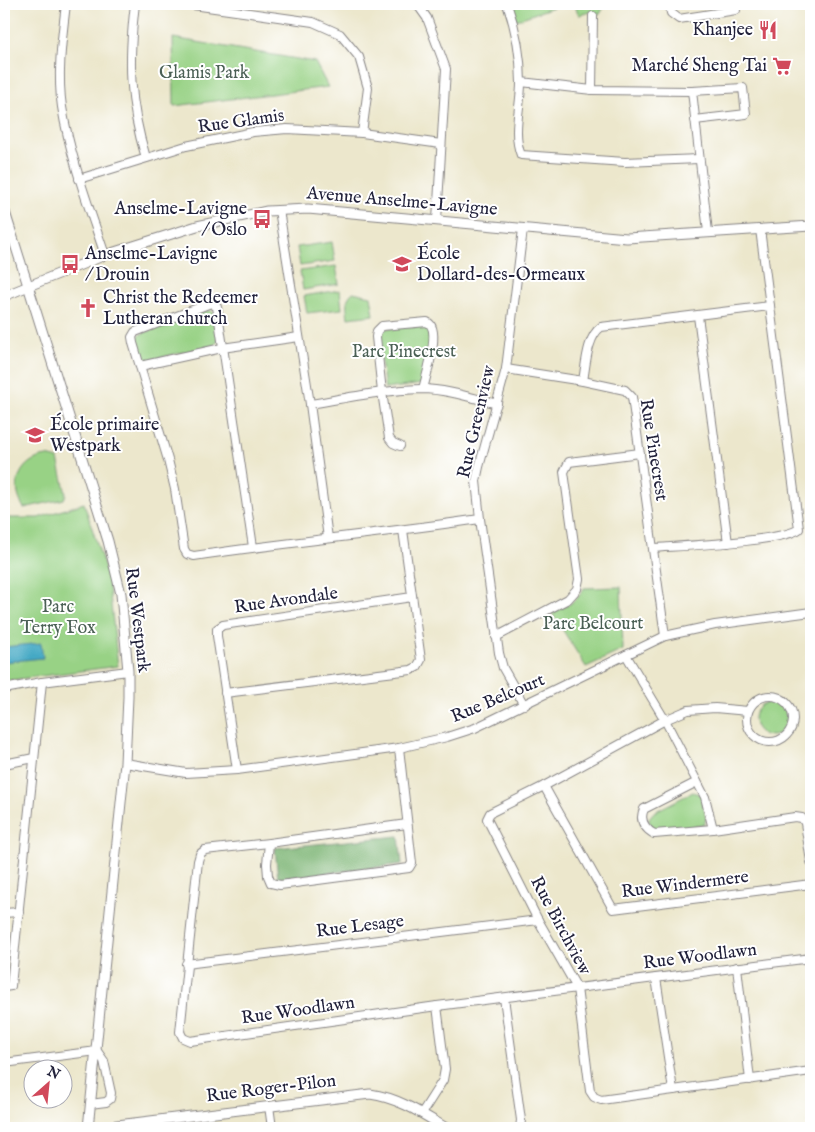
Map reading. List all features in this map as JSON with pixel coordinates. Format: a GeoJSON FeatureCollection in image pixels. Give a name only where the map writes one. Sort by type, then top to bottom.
{"type":"FeatureCollection","features":[{"type":"Feature","properties":{"kind":"street"},"geometry":{"type":"LineString","coordinates":[[66,4],[60,51],[62,106],[79,179],[106,255]]}},
{"type":"Feature","properties":{"kind":"street"},"geometry":{"type":"LineString","coordinates":[[135,4],[130,60],[131,81],[134,115],[146,158]]}},
{"type":"Feature","properties":{"kind":"street"},"geometry":{"type":"LineString","coordinates":[[186,4],[243,8],[313,22],[340,34],[358,57],[368,88],[362,133]]}},
{"type":"Feature","properties":{"kind":"street"},"geometry":{"type":"LineString","coordinates":[[416,4],[427,18],[446,69],[437,220]]}},
{"type":"Feature","properties":{"kind":"street"},"geometry":{"type":"LineString","coordinates":[[507,4],[517,38],[521,82],[517,145],[521,155],[624,162],[700,159]]}},
{"type":"Feature","properties":{"kind":"street"},"geometry":{"type":"LineString","coordinates":[[669,4],[671,13],[679,19],[736,10],[735,4]]}},
{"type":"Feature","properties":{"kind":"street"},"geometry":{"type":"LineString","coordinates":[[592,90],[593,16]]}},
{"type":"Feature","properties":{"kind":"street"},"geometry":{"type":"LineString","coordinates":[[521,82],[592,90],[692,91],[743,88],[746,114],[695,120]]}},
{"type":"Feature","properties":{"kind":"street"},"geometry":{"type":"LineString","coordinates":[[692,91],[708,232]]}},
{"type":"Feature","properties":{"kind":"street","name":"Rue Glamis"},"geometry":{"type":"LineString","coordinates":[[79,179],[186,146],[253,132],[287,129],[362,133],[441,144]]}},
{"type":"Feature","properties":{"kind":"street","name":"Rue Westpark"},"geometry":{"type":"LineString","coordinates":[[4,209],[114,564],[121,594],[128,671],[125,763],[88,1128]]}},
{"type":"Feature","properties":{"kind":"street","name":"Avenue Anselme-Lavigne"},"geometry":{"type":"LineString","coordinates":[[4,296],[106,255],[197,226],[279,210],[308,209],[627,238],[811,226]]}},
{"type":"Feature","properties":{"kind":"street"},"geometry":{"type":"LineString","coordinates":[[279,210],[310,404],[328,538]]}},
{"type":"Feature","properties":{"kind":"street","name":"Rue Greenview"},"geometry":{"type":"LineString","coordinates":[[523,229],[506,369],[476,482],[496,636],[503,668],[524,705]]}},
{"type":"Feature","properties":{"kind":"street"},"geometry":{"type":"LineString","coordinates":[[653,548],[728,543],[794,533],[799,529],[760,229]]}},
{"type":"Feature","properties":{"kind":"street"},"geometry":{"type":"LineString","coordinates":[[253,547],[217,307],[211,303],[136,332],[132,337],[132,343],[168,460],[175,489],[184,550],[187,554],[194,556],[480,519]]}},
{"type":"Feature","properties":{"kind":"street"},"geometry":{"type":"LineString","coordinates":[[583,381],[592,338],[595,331],[601,327],[770,306]]}},
{"type":"Feature","properties":{"kind":"street"},"geometry":{"type":"LineString","coordinates":[[698,316],[728,543]]}},
{"type":"Feature","properties":{"kind":"street"},"geometry":{"type":"LineString","coordinates":[[400,446],[393,443],[389,438],[382,392],[376,337],[377,331],[382,326],[427,322],[434,328],[434,338],[423,389]]}},
{"type":"Feature","properties":{"kind":"street"},"geometry":{"type":"LineString","coordinates":[[140,366],[222,348],[299,337]]}},
{"type":"Feature","properties":{"kind":"street","name":"Rue Pinecrest"},"geometry":{"type":"LineString","coordinates":[[506,369],[583,381],[625,390],[632,397],[665,636]]}},
{"type":"Feature","properties":{"kind":"street"},"geometry":{"type":"LineString","coordinates":[[310,404],[382,392],[423,389],[497,404]]}},
{"type":"Feature","properties":{"kind":"street"},"geometry":{"type":"LineString","coordinates":[[496,636],[568,599],[577,589],[579,579],[564,472],[569,462],[640,452]]}},
{"type":"Feature","properties":{"kind":"street"},"geometry":{"type":"LineString","coordinates":[[225,692],[411,670],[417,667],[420,660],[403,530]]}},
{"type":"Feature","properties":{"kind":"street","name":"Rue Avondale"},"geometry":{"type":"LineString","coordinates":[[237,770],[217,629],[223,625],[412,597]]}},
{"type":"Feature","properties":{"kind":"street","name":"Rue Belcourt"},"geometry":{"type":"LineString","coordinates":[[125,763],[186,773],[237,770],[398,748],[447,737],[476,728],[665,636],[715,625],[811,612]]}},
{"type":"Feature","properties":{"kind":"street"},"geometry":{"type":"LineString","coordinates":[[626,655],[665,720],[705,797],[713,829]]}},
{"type":"Feature","properties":{"kind":"street"},"geometry":{"type":"LineString","coordinates":[[4,689],[128,671]]}},
{"type":"Feature","properties":{"kind":"street"},"geometry":{"type":"LineString","coordinates":[[7,987],[19,912],[42,682]]}},
{"type":"Feature","properties":{"kind":"street"},"geometry":{"type":"LineString","coordinates":[[764,696],[778,697],[790,706],[794,720],[792,728],[782,740],[774,742],[758,740],[748,727],[748,711],[757,700],[764,696]]}},
{"type":"Feature","properties":{"kind":"street","name":"Rue Birchview"},"geometry":{"type":"LineString","coordinates":[[748,711],[715,708],[688,710],[665,720],[490,813],[487,819],[538,920],[577,988],[590,1091],[594,1097],[601,1100],[811,1072]]}},
{"type":"Feature","properties":{"kind":"street"},"geometry":{"type":"LineString","coordinates":[[269,843],[268,876],[271,883],[280,885],[409,868],[412,863],[398,748]]}},
{"type":"Feature","properties":{"kind":"street"},"geometry":{"type":"LineString","coordinates":[[4,764],[34,758]]}},
{"type":"Feature","properties":{"kind":"street"},"geometry":{"type":"LineString","coordinates":[[697,782],[644,809],[641,815],[643,824],[654,834],[713,829],[795,816],[802,818],[806,823],[811,862]]}},
{"type":"Feature","properties":{"kind":"street","name":"Rue Windermere"},"geometry":{"type":"LineString","coordinates":[[544,786],[613,909],[811,884]]}},
{"type":"Feature","properties":{"kind":"street","name":"Rue Woodlawn"},"geometry":{"type":"LineString","coordinates":[[407,824],[206,850],[200,854],[186,964],[180,1032],[183,1038],[190,1041],[437,1006],[811,958]]}},
{"type":"Feature","properties":{"kind":"street"},"geometry":{"type":"LineString","coordinates":[[4,913],[19,912]]}},
{"type":"Feature","properties":{"kind":"street","name":"Rue Lesage"},"geometry":{"type":"LineString","coordinates":[[186,964],[538,920]]}},
{"type":"Feature","properties":{"kind":"street"},"geometry":{"type":"LineString","coordinates":[[737,967],[750,1080]]}},
{"type":"Feature","properties":{"kind":"street"},"geometry":{"type":"LineString","coordinates":[[656,978],[673,1090]]}},
{"type":"Feature","properties":{"kind":"street"},"geometry":{"type":"LineString","coordinates":[[504,998],[521,1120],[520,1128]]}},
{"type":"Feature","properties":{"kind":"street"},"geometry":{"type":"LineString","coordinates":[[422,1113],[443,1080],[446,1068],[437,1006]]}},
{"type":"Feature","properties":{"kind":"street"},"geometry":{"type":"LineString","coordinates":[[4,1063],[97,1051]]}},
{"type":"Feature","properties":{"kind":"street","name":"Rue Westpark"},"geometry":{"type":"LineString","coordinates":[[90,1104],[106,1102],[110,1099],[111,1093],[104,1061],[97,1051]]}},
{"type":"Feature","properties":{"kind":"street","name":"Rue Roger-Pilon"},"geometry":{"type":"LineString","coordinates":[[93,1128],[370,1094],[387,1096],[422,1113],[446,1128]]}},
{"type":"Feature","properties":{"kind":"street"},"geometry":{"type":"LineString","coordinates":[[269,1106],[272,1128]]}},
{"type":"Feature","properties":{"kind":"green space"},"geometry":{"type":"Polygon","coordinates":[[[511,4],[562,4],[516,20],[511,4]]]}},
{"type":"Feature","properties":{"kind":"green space"},"geometry":{"type":"Polygon","coordinates":[[[574,4],[606,4],[600,14],[591,12],[579,15],[574,4]]]}},
{"type":"Feature","properties":{"kind":"green space","name":"Glamis Park"},"geometry":{"type":"Polygon","coordinates":[[[173,38],[315,62],[328,87],[174,106],[173,38]]]}},
{"type":"Feature","properties":{"kind":"green space"},"geometry":{"type":"Polygon","coordinates":[[[332,242],[335,261],[300,266],[297,247],[332,242]]]}},
{"type":"Feature","properties":{"kind":"green space"},"geometry":{"type":"Polygon","coordinates":[[[336,266],[339,284],[303,290],[300,271],[336,266]]]}},
{"type":"Feature","properties":{"kind":"green space"},"geometry":{"type":"Polygon","coordinates":[[[340,290],[342,309],[307,313],[304,296],[340,290]]]}},
{"type":"Feature","properties":{"kind":"green space"},"geometry":{"type":"Polygon","coordinates":[[[353,292],[371,296],[374,315],[348,318],[347,301],[353,292]]]}},
{"type":"Feature","properties":{"kind":"green space"},"geometry":{"type":"Polygon","coordinates":[[[209,310],[215,314],[218,340],[215,345],[149,360],[141,358],[137,339],[141,334],[209,310]]]}},
{"type":"Feature","properties":{"kind":"green space","name":"Parc Pinecrest"},"geometry":{"type":"Polygon","coordinates":[[[427,326],[430,346],[422,384],[385,389],[378,339],[379,332],[383,329],[427,326]]]}},
{"type":"Feature","properties":{"kind":"green space"},"geometry":{"type":"Polygon","coordinates":[[[47,456],[58,459],[66,494],[64,499],[24,508],[17,491],[20,475],[30,462],[47,456]]]}},
{"type":"Feature","properties":{"kind":"green space","name":"Parc Terry Fox"},"geometry":{"type":"Polygon","coordinates":[[[84,503],[108,578],[118,666],[4,681],[4,518],[38,518],[84,503]]]}},
{"type":"Feature","properties":{"kind":"green space","name":"Parc Belcourt"},"geometry":{"type":"Polygon","coordinates":[[[621,587],[623,650],[586,667],[552,613],[578,597],[584,588],[621,587]]]}},
{"type":"Feature","properties":{"kind":"green space"},"geometry":{"type":"Polygon","coordinates":[[[771,702],[783,707],[788,719],[783,731],[771,736],[759,731],[754,719],[759,707],[771,702]]]}},
{"type":"Feature","properties":{"kind":"green space"},"geometry":{"type":"Polygon","coordinates":[[[693,792],[701,795],[706,819],[704,825],[661,831],[652,827],[649,818],[654,812],[693,792]]]}},
{"type":"Feature","properties":{"kind":"green space"},"geometry":{"type":"Polygon","coordinates":[[[399,836],[402,864],[278,879],[275,848],[399,836]]]}},
{"type":"Feature","properties":{"kind":"water"},"geometry":{"type":"Polygon","coordinates":[[[41,643],[43,658],[4,662],[4,647],[41,643]]]}},
{"type":"Feature","properties":{"kind":"place","name":"Khanjee"},"geometry":{"type":"Point","coordinates":[768,30]}},
{"type":"Feature","properties":{"kind":"place","name":"Marché Sheng Tai"},"geometry":{"type":"Point","coordinates":[782,66]}},
{"type":"Feature","properties":{"kind":"place","name":"Anselme-Lavigne / Oslo"},"geometry":{"type":"Point","coordinates":[262,219]}},
{"type":"Feature","properties":{"kind":"place","name":"Anselme-Lavigne / Drouin"},"geometry":{"type":"Point","coordinates":[70,264]}},
{"type":"Feature","properties":{"kind":"place","name":"École Dollard-des-Ormeaux"},"geometry":{"type":"Point","coordinates":[402,264]}},
{"type":"Feature","properties":{"kind":"place","name":"Christ the Redeemer Lutheran church"},"geometry":{"type":"Point","coordinates":[88,308]}},
{"type":"Feature","properties":{"kind":"place","name":"École primaire Westpark"},"geometry":{"type":"Point","coordinates":[35,435]}}]}
